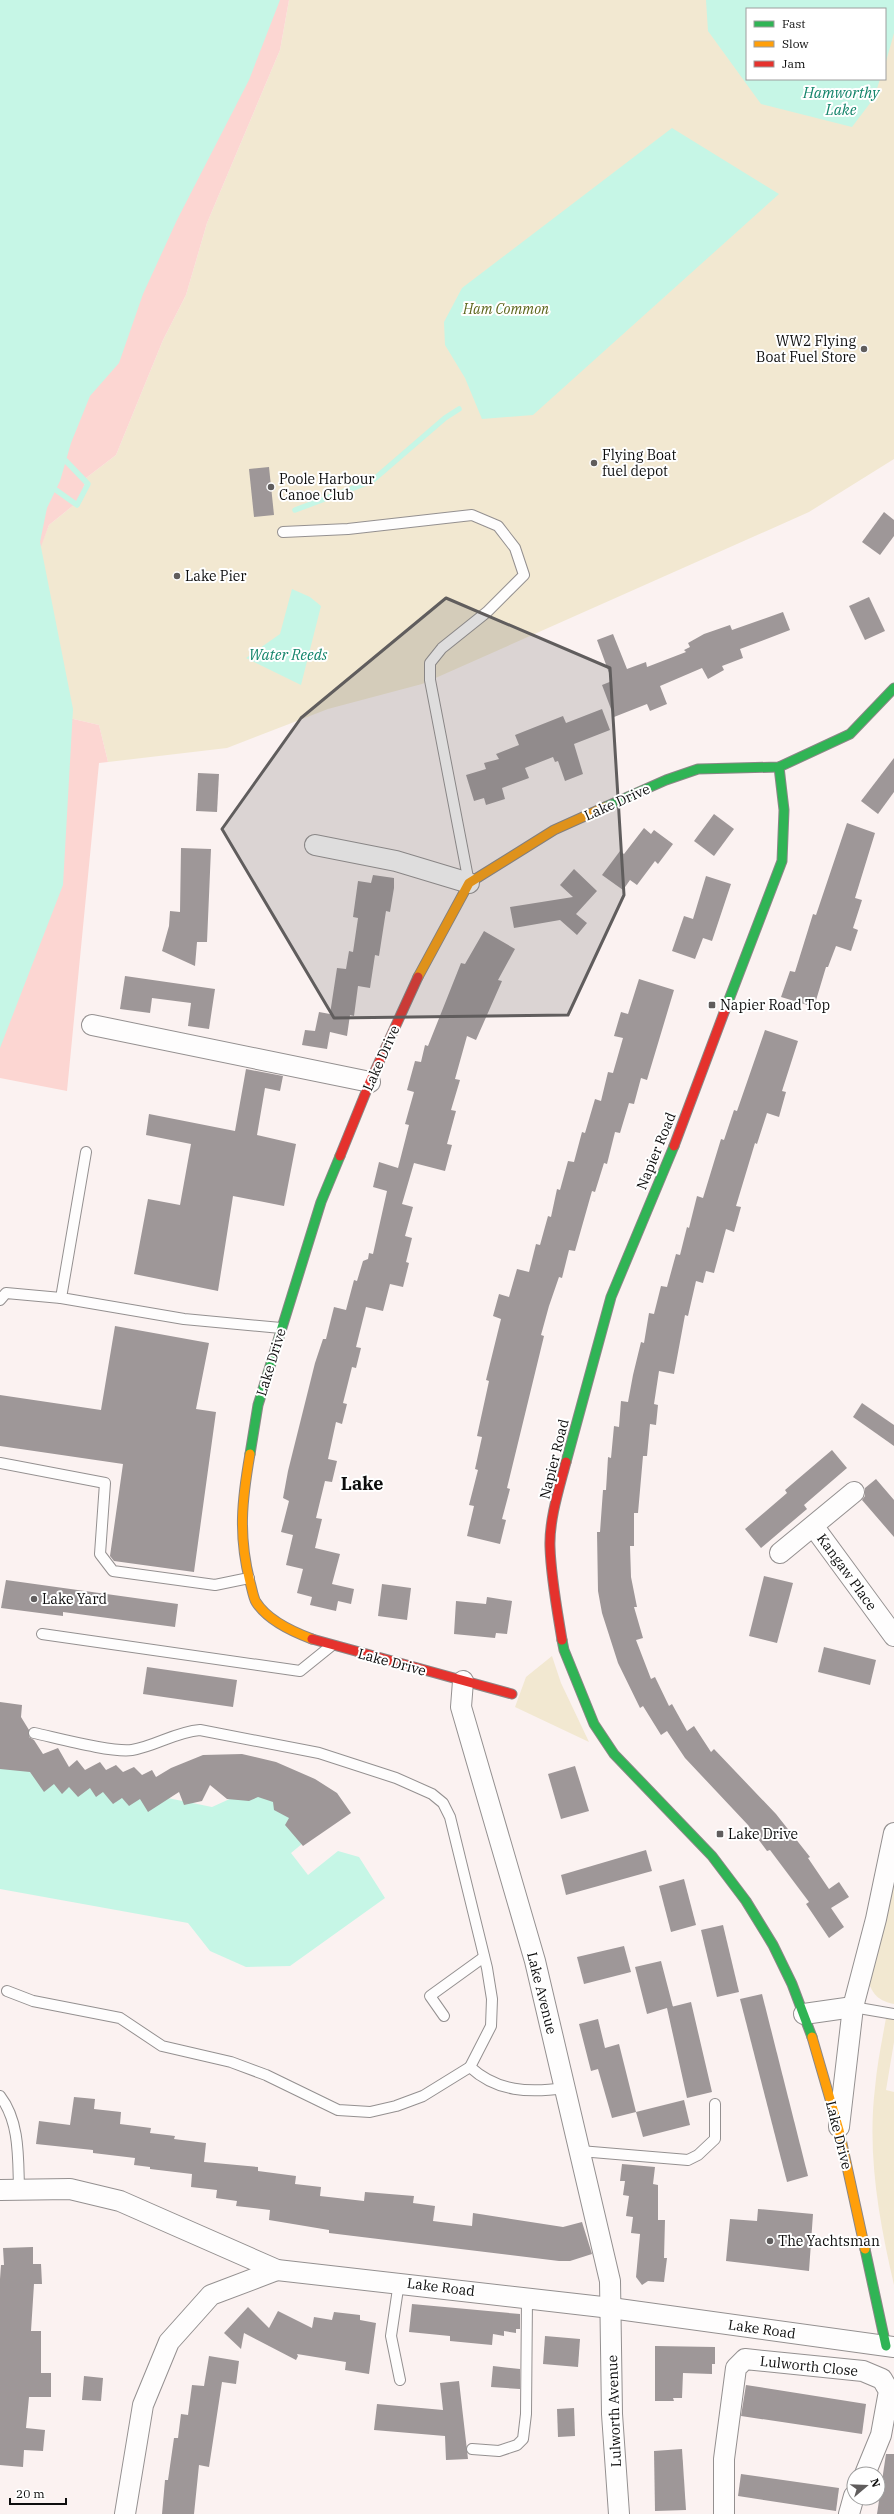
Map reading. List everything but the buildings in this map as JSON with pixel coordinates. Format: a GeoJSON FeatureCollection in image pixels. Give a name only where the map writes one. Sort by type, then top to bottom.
{"type":"FeatureCollection","features":[{"type":"Feature","properties":{"kind":"street"},"geometry":{"type":"LineString","coordinates":[[779,767],[850,734],[894,688]]}},
{"type":"Feature","properties":{"kind":"street","name":"Lake Drive"},"geometry":{"type":"LineString","coordinates":[[512,1694],[331,1646],[298,1634],[271,1618],[256,1602],[243,1554],[242,1503],[258,1405],[321,1202],[370,1082],[418,974],[469,883],[554,830],[666,780],[698,770],[779,767]]}},
{"type":"Feature","properties":{"kind":"street","name":"Napier Road"},"geometry":{"type":"LineString","coordinates":[[577,1686],[564,1650],[555,1601],[550,1546],[558,1492],[611,1297],[669,1159],[782,861],[784,810],[779,767]]}},
{"type":"Feature","properties":{"kind":"street"},"geometry":{"type":"LineString","coordinates":[[315,845],[396,861],[469,883]]}},
{"type":"Feature","properties":{"kind":"street"},"geometry":{"type":"LineString","coordinates":[[92,1025],[370,1082]]}},
{"type":"Feature","properties":{"kind":"street","name":"Kangaw Place"},"geometry":{"type":"LineString","coordinates":[[780,1554],[854,1492]]}},
{"type":"Feature","properties":{"kind":"street","name":"Kangaw Place"},"geometry":{"type":"LineString","coordinates":[[814,1527],[894,1636]]}},
{"type":"Feature","properties":{"kind":"street","name":"Lake Avenue"},"geometry":{"type":"LineString","coordinates":[[463,1681],[461,1707],[535,1961],[610,2281],[611,2308]]}},
{"type":"Feature","properties":{"kind":"street","name":"Lake Drive"},"geometry":{"type":"LineString","coordinates":[[577,1686],[603,1739],[712,1856],[746,1901],[773,1945],[804,2014],[820,2059],[839,2130],[890,2347]]}},
{"type":"Feature","properties":{"kind":"street"},"geometry":{"type":"LineString","coordinates":[[839,2130],[853,2007],[891,1864],[894,1832]]}},
{"type":"Feature","properties":{"kind":"street"},"geometry":{"type":"LineString","coordinates":[[804,2014],[853,2007]]}},
{"type":"Feature","properties":{"kind":"street","name":"Lake Road"},"geometry":{"type":"LineString","coordinates":[[9,2189],[70,2189],[120,2201],[277,2270],[399,2282],[611,2308],[890,2347]]}},
{"type":"Feature","properties":{"kind":"street"},"geometry":{"type":"LineString","coordinates":[[125,2514],[143,2405],[169,2342],[211,2295],[277,2270]]}},
{"type":"Feature","properties":{"kind":"street","name":"Lulworth Avenue"},"geometry":{"type":"LineString","coordinates":[[611,2308],[612,2414],[619,2514]]}},
{"type":"Feature","properties":{"kind":"street","name":"Lulworth Close"},"geometry":{"type":"LineString","coordinates":[[724,2514],[724,2459],[736,2368],[745,2359],[862,2371],[888,2380],[889,2391],[882,2428],[868,2466]]}},
{"type":"Feature","properties":{"kind":"lane"},"geometry":{"type":"LineString","coordinates":[[284,532],[348,529],[472,515],[498,526],[515,548],[524,575],[487,612],[442,648],[430,663],[430,680],[469,883]]}},
{"type":"Feature","properties":{"kind":"lane"},"geometry":{"type":"LineString","coordinates":[[61,1298],[86,1152]]}},
{"type":"Feature","properties":{"kind":"lane"},"geometry":{"type":"LineString","coordinates":[[0,1300],[6,1293],[61,1298],[184,1319],[281,1328]]}},
{"type":"Feature","properties":{"kind":"lane"},"geometry":{"type":"LineString","coordinates":[[0,1463],[105,1483],[100,1554],[113,1571],[215,1585],[249,1578]]}},
{"type":"Feature","properties":{"kind":"lane"},"geometry":{"type":"LineString","coordinates":[[42,1634],[300,1671],[331,1646]]}},
{"type":"Feature","properties":{"kind":"lane"},"geometry":{"type":"LineString","coordinates":[[7,1991],[33,2001],[120,2018],[162,2046],[238,2065],[266,2075],[338,2110],[370,2112],[396,2106],[423,2096],[470,2067],[491,2026],[492,1999],[484,1957],[450,1817],[443,1803],[432,1794],[396,1778],[319,1753],[200,1730],[187,1731],[131,1750],[116,1749],[34,1733]]}},
{"type":"Feature","properties":{"kind":"lane"},"geometry":{"type":"LineString","coordinates":[[444,2016],[430,1996],[484,1957]]}},
{"type":"Feature","properties":{"kind":"lane"},"geometry":{"type":"LineString","coordinates":[[853,2007],[894,2014]]}},
{"type":"Feature","properties":{"kind":"lane"},"geometry":{"type":"LineString","coordinates":[[470,2067],[483,2079],[503,2088],[547,2090],[565,2088]]}},
{"type":"Feature","properties":{"kind":"lane"},"geometry":{"type":"LineString","coordinates":[[0,2096],[9,2111],[15,2130],[9,2189]]}},
{"type":"Feature","properties":{"kind":"lane"},"geometry":{"type":"LineString","coordinates":[[580,2151],[688,2160],[698,2155],[715,2139],[715,2104]]}},
{"type":"Feature","properties":{"kind":"lane"},"geometry":{"type":"LineString","coordinates":[[399,2282],[391,2336],[400,2380]]}},
{"type":"Feature","properties":{"kind":"lane"},"geometry":{"type":"LineString","coordinates":[[472,2450],[499,2451],[517,2445],[523,2438],[526,2414],[528,2298]]}},
{"type":"Feature","properties":{"kind":"highlighted area"},"geometry":{"type":"Polygon","coordinates":[[[446,598],[610,668],[624,895],[568,1015],[334,1018],[222,829],[301,718],[446,598]]]}},
{"type":"Feature","properties":{"kind":"green space","name":"Ham Common"},"geometry":{"type":"Polygon","coordinates":[[[289,0],[894,0],[894,459],[809,512],[422,684],[328,709],[227,748],[108,762],[99,725],[52,714],[40,547],[49,525],[80,500],[86,478],[116,455],[163,340],[186,295],[207,223],[280,50],[289,0]]]}},
{"type":"Feature","properties":{"kind":"green space"},"geometry":{"type":"Polygon","coordinates":[[[552,1656],[561,1683],[589,1742],[515,1707],[526,1677],[552,1656]]]}},
{"type":"Feature","properties":{"kind":"green space"},"geometry":{"type":"Polygon","coordinates":[[[894,1881],[894,2004],[877,1997],[868,1981],[894,1881]]]}},
{"type":"Feature","properties":{"kind":"green space"},"geometry":{"type":"Polygon","coordinates":[[[886,2018],[894,2019],[894,2042],[886,2090],[894,2092],[894,2285],[879,2212],[872,2137],[876,2079],[886,2018]]]}},
{"type":"Feature","properties":{"kind":"sand"},"geometry":{"type":"Polygon","coordinates":[[[205,0],[289,0],[280,50],[207,223],[186,295],[163,340],[116,455],[86,478],[80,500],[49,525],[39,552],[40,392],[205,0]]]}},
{"type":"Feature","properties":{"kind":"sand"},"geometry":{"type":"Polygon","coordinates":[[[52,714],[99,725],[108,762],[99,763],[67,1091],[0,1078],[0,951],[52,714]]]}},
{"type":"Feature","properties":{"kind":"water"},"geometry":{"type":"Polygon","coordinates":[[[0,0],[280,0],[249,80],[177,220],[143,294],[119,363],[90,396],[71,443],[60,481],[47,508],[40,542],[73,709],[63,885],[0,1048],[0,0]]]}},
{"type":"Feature","properties":{"kind":"water","name":"Hamworthy Lake"},"geometry":{"type":"Polygon","coordinates":[[[706,0],[894,0],[894,33],[886,61],[886,8],[746,8],[746,80],[880,80],[874,98],[852,127],[761,104],[708,31],[706,0]]]}},
{"type":"Feature","properties":{"kind":"water"},"geometry":{"type":"Polygon","coordinates":[[[672,128],[779,194],[533,415],[482,419],[465,378],[445,345],[444,322],[462,288],[672,128]]]}},
{"type":"Feature","properties":{"kind":"water","name":"Water Reeds"},"geometry":{"type":"Polygon","coordinates":[[[292,589],[310,597],[321,606],[301,685],[246,658],[280,634],[292,589]]]}},
{"type":"Feature","properties":{"kind":"water"},"geometry":{"type":"Polygon","coordinates":[[[0,1764],[212,1807],[245,1792],[290,1796],[321,1828],[291,1853],[308,1875],[338,1851],[359,1857],[385,1898],[290,1966],[246,1967],[210,1951],[188,1923],[0,1889],[0,1764]]]}},
{"type":"Feature","properties":{"kind":"waterway"},"geometry":{"type":"LineString","coordinates":[[295,510],[372,481],[445,418],[459,409]]}},
{"type":"Feature","properties":{"kind":"waterway"},"geometry":{"type":"LineString","coordinates":[[56,490],[77,505],[88,484],[66,461]]}},
{"type":"Feature","properties":{"kind":"traffic: fast"},"geometry":{"type":"LineString","coordinates":[[605,807],[666,780],[698,769],[779,767],[850,734],[894,688]]}},
{"type":"Feature","properties":{"kind":"traffic: fast"},"geometry":{"type":"LineString","coordinates":[[725,1010],[782,861],[784,810],[779,767]]}},
{"type":"Feature","properties":{"kind":"traffic: fast"},"geometry":{"type":"LineString","coordinates":[[566,1462],[611,1297],[674,1146]]}},
{"type":"Feature","properties":{"kind":"traffic: fast"},"geometry":{"type":"LineString","coordinates":[[250,1454],[258,1405],[321,1202],[340,1156]]}},
{"type":"Feature","properties":{"kind":"traffic: fast"},"geometry":{"type":"LineString","coordinates":[[562,1640],[564,1650],[594,1724],[614,1754],[712,1856],[746,1901],[773,1945],[792,1984],[812,2037]]}},
{"type":"Feature","properties":{"kind":"traffic: fast"},"geometry":{"type":"LineString","coordinates":[[865,2249],[886,2346]]}},
{"type":"Feature","properties":{"kind":"traffic: slow"},"geometry":{"type":"LineString","coordinates":[[418,977],[469,883],[554,830],[605,807]]}},
{"type":"Feature","properties":{"kind":"traffic: slow"},"geometry":{"type":"LineString","coordinates":[[250,1454],[242,1518],[246,1565],[254,1598],[261,1609],[281,1625],[312,1639]]}},
{"type":"Feature","properties":{"kind":"traffic: slow"},"geometry":{"type":"LineString","coordinates":[[812,2037],[839,2130],[865,2249]]}},
{"type":"Feature","properties":{"kind":"traffic: jam"},"geometry":{"type":"LineString","coordinates":[[340,1156],[370,1082],[418,977]]}},
{"type":"Feature","properties":{"kind":"traffic: jam"},"geometry":{"type":"LineString","coordinates":[[674,1146],[725,1010]]}},
{"type":"Feature","properties":{"kind":"traffic: jam"},"geometry":{"type":"LineString","coordinates":[[562,1640],[553,1582],[550,1537],[555,1504],[566,1462]]}},
{"type":"Feature","properties":{"kind":"traffic: jam"},"geometry":{"type":"LineString","coordinates":[[312,1639],[512,1694]]}},
{"type":"Feature","properties":{"kind":"place","name":"WW2 Flying Boat Fuel Store"},"geometry":{"type":"Point","coordinates":[864,349]}},
{"type":"Feature","properties":{"kind":"place","name":"Flying Boat fuel depot"},"geometry":{"type":"Point","coordinates":[594,463]}},
{"type":"Feature","properties":{"kind":"place","name":"Poole Harbour Canoe Club"},"geometry":{"type":"Point","coordinates":[271,487]}},
{"type":"Feature","properties":{"kind":"place","name":"Lake Pier"},"geometry":{"type":"Point","coordinates":[177,576]}},
{"type":"Feature","properties":{"kind":"place","name":"Napier Road Top"},"geometry":{"type":"Point","coordinates":[712,1005]}},
{"type":"Feature","properties":{"kind":"place","name":"Lake Yard"},"geometry":{"type":"Point","coordinates":[34,1599]}},
{"type":"Feature","properties":{"kind":"place","name":"Lake Drive"},"geometry":{"type":"Point","coordinates":[720,1834]}},
{"type":"Feature","properties":{"kind":"place","name":"The Yachtsman"},"geometry":{"type":"Point","coordinates":[770,2241]}},
{"type":"Feature","properties":{"kind":"district","name":"Lake"},"geometry":{"type":"Point","coordinates":[362,1483]}}]}
